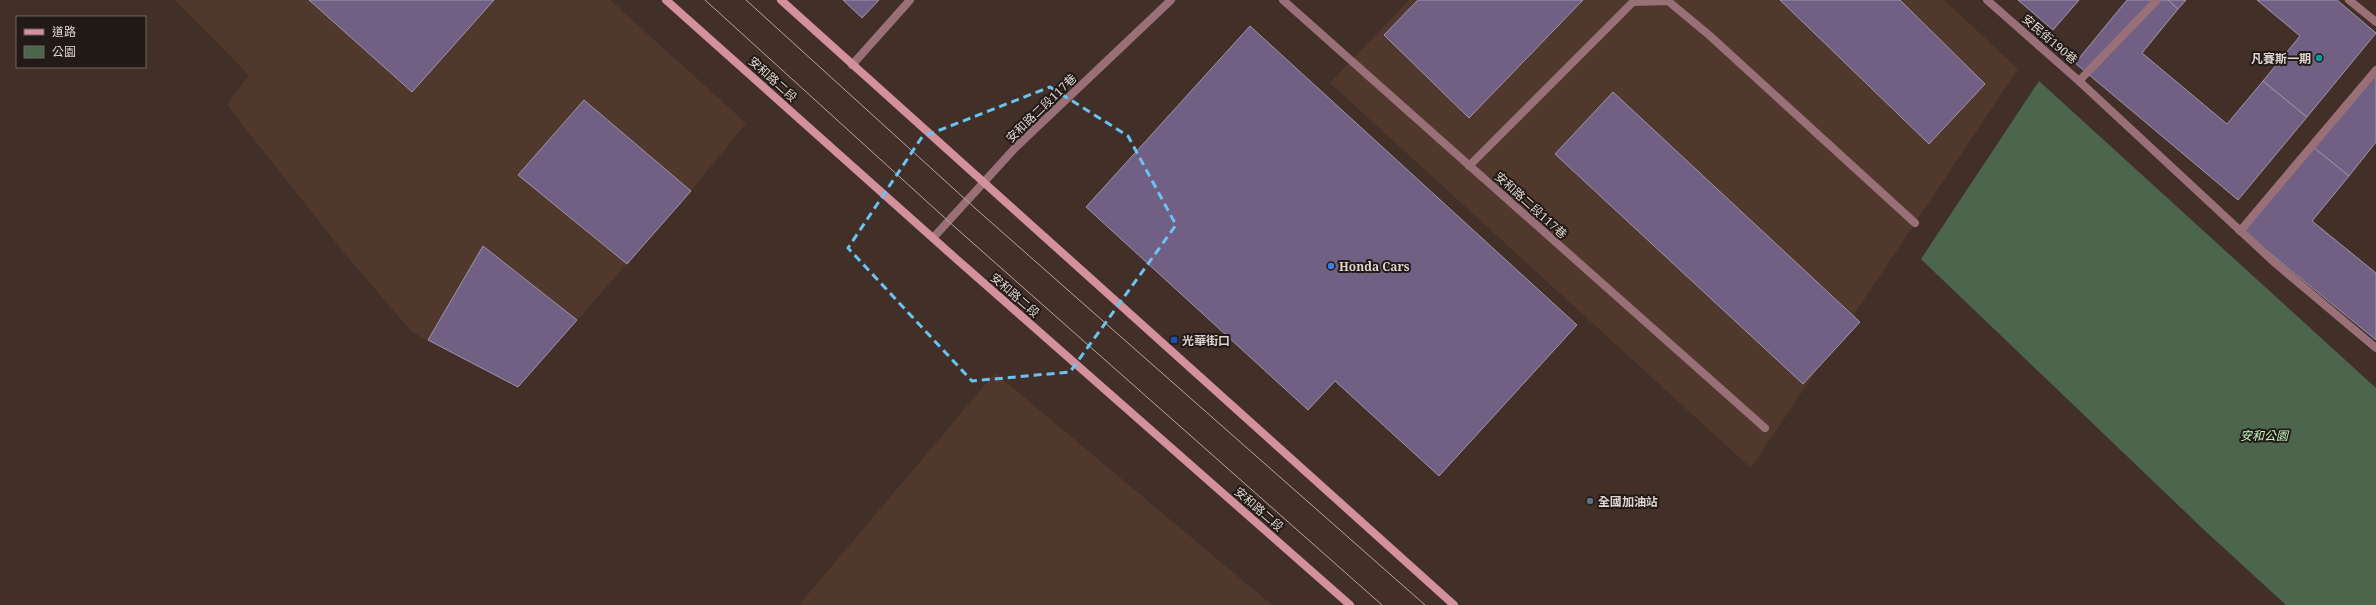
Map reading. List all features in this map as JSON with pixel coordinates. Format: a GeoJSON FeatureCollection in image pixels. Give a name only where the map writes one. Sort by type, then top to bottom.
{"type":"FeatureCollection","features":[{"type":"Feature","properties":{"kind":"main road","name":"安和路二段"},"geometry":{"type":"LineString","coordinates":[[666,0],[933,238],[1350,605]]}},
{"type":"Feature","properties":{"kind":"main road"},"geometry":{"type":"LineString","coordinates":[[781,0],[1454,605]]}},
{"type":"Feature","properties":{"kind":"street"},"geometry":{"type":"LineString","coordinates":[[852,65],[910,0]]}},
{"type":"Feature","properties":{"kind":"street","name":"安和路二段117巷"},"geometry":{"type":"LineString","coordinates":[[933,238],[1015,148],[1171,0]]}},
{"type":"Feature","properties":{"kind":"street","name":"安和路二段117巷"},"geometry":{"type":"LineString","coordinates":[[1283,0],[1765,428]]}},
{"type":"Feature","properties":{"kind":"street","name":"安民街190巷"},"geometry":{"type":"LineString","coordinates":[[1987,0],[2079,81],[2240,231],[2376,348]]}},
{"type":"Feature","properties":{"kind":"street"},"geometry":{"type":"LineString","coordinates":[[2079,81],[2157,0]]}},
{"type":"Feature","properties":{"kind":"street"},"geometry":{"type":"LineString","coordinates":[[2349,0],[2376,22]]}},
{"type":"Feature","properties":{"kind":"street"},"geometry":{"type":"LineString","coordinates":[[1469,166],[1633,2],[1668,1],[1715,41],[1915,223]]}},
{"type":"Feature","properties":{"kind":"street"},"geometry":{"type":"LineString","coordinates":[[2240,231],[2376,70]]}},
{"type":"Feature","properties":{"kind":"highlighted area"},"geometry":{"type":"Polygon","coordinates":[[[1050,87],[1128,136],[1176,225],[1070,372],[972,381],[848,248],[922,137],[1050,87]]]}},
{"type":"Feature","properties":{"kind":"shaded area"},"geometry":{"type":"Polygon","coordinates":[[[175,0],[610,0],[746,123],[691,191],[518,387],[412,332],[344,253],[227,105],[249,75],[175,0]]]}},
{"type":"Feature","properties":{"kind":"shaded area"},"geometry":{"type":"Polygon","coordinates":[[[1409,0],[1944,0],[2018,69],[1751,468],[1330,83],[1409,0]]]}},
{"type":"Feature","properties":{"kind":"shaded area"},"geometry":{"type":"Polygon","coordinates":[[[995,373],[1272,605],[799,605],[995,373]]]}},
{"type":"Feature","properties":{"kind":"green space","name":"安和公園"},"geometry":{"type":"Polygon","coordinates":[[[2039,81],[2376,388],[2376,605],[2286,605],[2202,528],[1921,259],[2039,81]]]}},
{"type":"Feature","properties":{"kind":"building"},"geometry":{"type":"Polygon","coordinates":[[[309,0],[494,0],[412,92],[309,0]]]}},
{"type":"Feature","properties":{"kind":"building"},"geometry":{"type":"Polygon","coordinates":[[[843,0],[879,0],[862,18],[843,0]]]}},
{"type":"Feature","properties":{"kind":"building"},"geometry":{"type":"Polygon","coordinates":[[[1418,0],[1583,0],[1469,118],[1384,35],[1418,0]]]}},
{"type":"Feature","properties":{"kind":"building"},"geometry":{"type":"Polygon","coordinates":[[[1780,0],[1900,0],[1985,84],[1929,144],[1780,0]]]}},
{"type":"Feature","properties":{"kind":"building"},"geometry":{"type":"Polygon","coordinates":[[[2018,0],[2079,0],[2053,30],[2018,0]]]}},
{"type":"Feature","properties":{"kind":"building"},"geometry":{"type":"Polygon","coordinates":[[[2127,0],[2168,0],[2178,9],[2142,53],[2227,124],[2263,81],[2307,117],[2238,200],[2075,63],[2127,0]]]}},
{"type":"Feature","properties":{"kind":"building"},"geometry":{"type":"Polygon","coordinates":[[[2168,0],[2186,0],[2178,9],[2168,0]]]}},
{"type":"Feature","properties":{"kind":"building","name":"凡賽斯一期"},"geometry":{"type":"Polygon","coordinates":[[[2257,0],[2337,0],[2376,33],[2307,117],[2263,81],[2300,36],[2257,0]]]}},
{"type":"Feature","properties":{"kind":"building","name":"Honda Cars"},"geometry":{"type":"Polygon","coordinates":[[[1250,26],[1577,325],[1439,476],[1335,381],[1308,410],[1086,207],[1250,26]]]}},
{"type":"Feature","properties":{"kind":"building"},"geometry":{"type":"Polygon","coordinates":[[[2376,71],[2376,142],[2349,176],[2313,147],[2376,71]]]}},
{"type":"Feature","properties":{"kind":"building"},"geometry":{"type":"Polygon","coordinates":[[[1613,92],[1860,322],[1803,384],[1555,154],[1613,92]]]}},
{"type":"Feature","properties":{"kind":"building"},"geometry":{"type":"Polygon","coordinates":[[[584,100],[691,191],[627,264],[518,175],[584,100]]]}},
{"type":"Feature","properties":{"kind":"building"},"geometry":{"type":"Polygon","coordinates":[[[2313,147],[2349,176],[2312,221],[2376,273],[2376,340],[2244,232],[2313,147]]]}},
{"type":"Feature","properties":{"kind":"building"},"geometry":{"type":"Polygon","coordinates":[[[483,246],[577,320],[518,387],[428,340],[483,246]]]}},
{"type":"Feature","properties":{"kind":"tram line"},"geometry":{"type":"LineString","coordinates":[[705,0],[957,229],[1382,605]]}},
{"type":"Feature","properties":{"kind":"tram line"},"geometry":{"type":"LineString","coordinates":[[746,0],[976,209],[1425,605]]}},
{"type":"Feature","properties":{"kind":"place","name":"凡賽斯一期"},"geometry":{"type":"Point","coordinates":[2319,58]}},
{"type":"Feature","properties":{"kind":"place","name":"Honda Cars"},"geometry":{"type":"Point","coordinates":[1331,266]}},
{"type":"Feature","properties":{"kind":"place","name":"光華街口"},"geometry":{"type":"Point","coordinates":[1174,340]}},
{"type":"Feature","properties":{"kind":"place","name":"全國加油站"},"geometry":{"type":"Point","coordinates":[1590,501]}}]}
